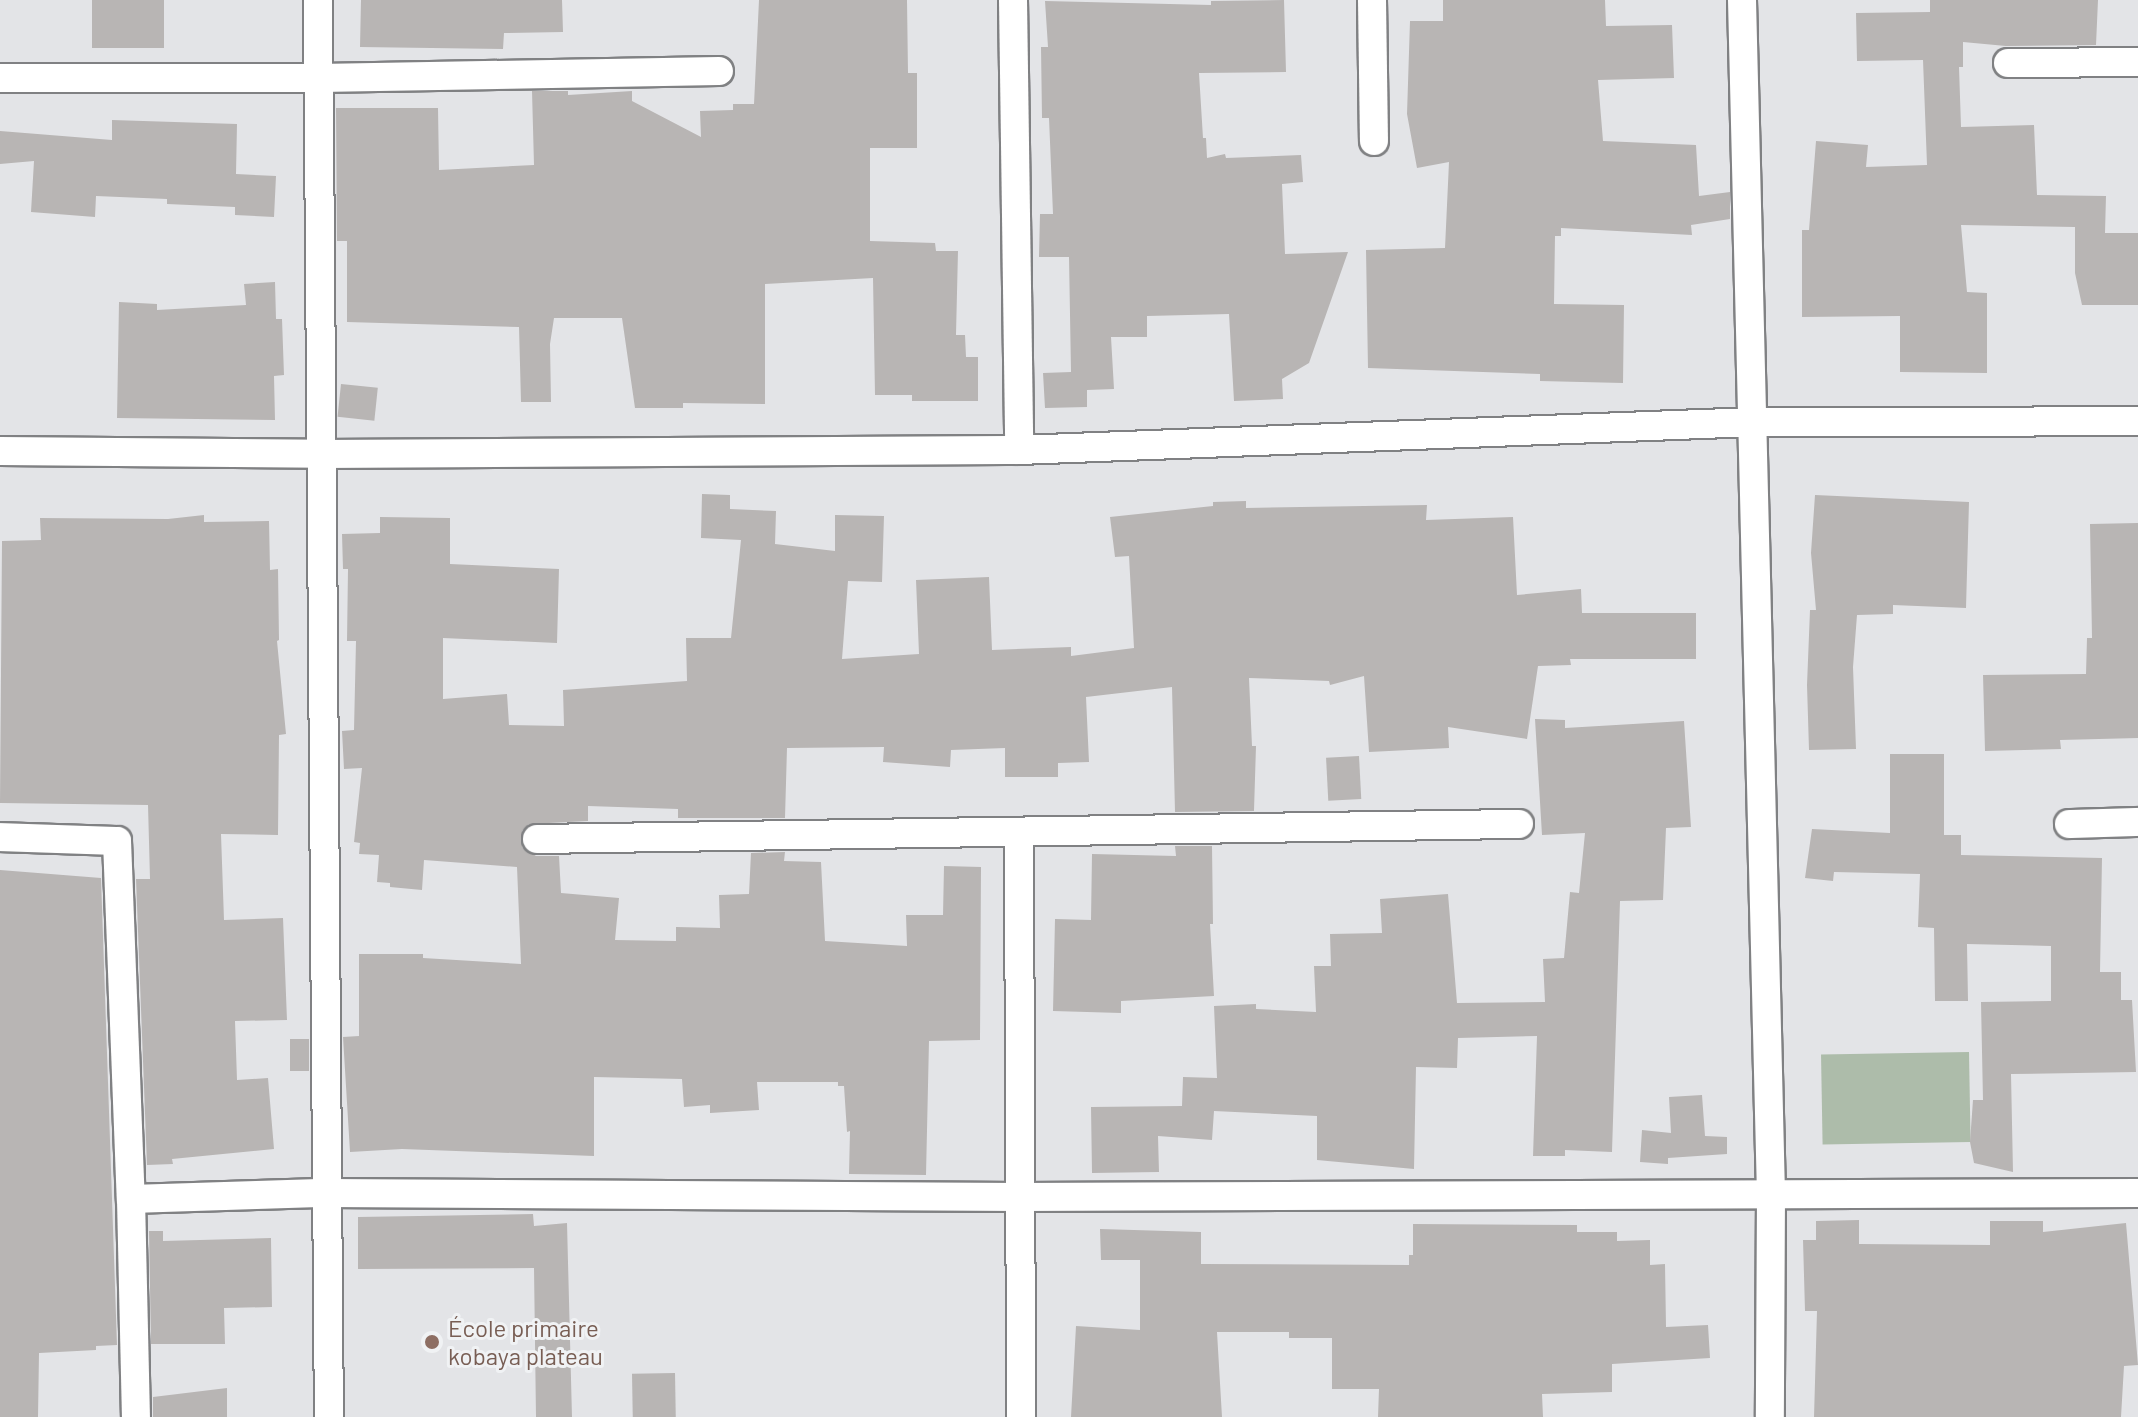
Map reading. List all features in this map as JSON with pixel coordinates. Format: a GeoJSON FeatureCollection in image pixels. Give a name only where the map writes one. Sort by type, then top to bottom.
{"type":"FeatureCollection","features":[{"type":"Feature","properties":{"kind":"street"},"geometry":{"type":"LineString","coordinates":[[318,0],[329,1417]]}},
{"type":"Feature","properties":{"kind":"street"},"geometry":{"type":"LineString","coordinates":[[1013,0],[1019,450]]}},
{"type":"Feature","properties":{"kind":"street"},"geometry":{"type":"LineString","coordinates":[[1372,0],[1374,141]]}},
{"type":"Feature","properties":{"kind":"street"},"geometry":{"type":"LineString","coordinates":[[1742,0],[1771,1195],[1770,1417]]}},
{"type":"Feature","properties":{"kind":"street"},"geometry":{"type":"LineString","coordinates":[[2008,63],[2138,62]]}},
{"type":"Feature","properties":{"kind":"street"},"geometry":{"type":"LineString","coordinates":[[0,78],[319,78],[719,71]]}},
{"type":"Feature","properties":{"kind":"street"},"geometry":{"type":"LineString","coordinates":[[0,451],[321,454],[1019,450],[1753,422],[2138,421]]}},
{"type":"Feature","properties":{"kind":"street"},"geometry":{"type":"LineString","coordinates":[[2069,824],[2138,822]]}},
{"type":"Feature","properties":{"kind":"street"},"geometry":{"type":"LineString","coordinates":[[537,839],[1519,824]]}},
{"type":"Feature","properties":{"kind":"street"},"geometry":{"type":"LineString","coordinates":[[1019,832],[1021,1417]]}},
{"type":"Feature","properties":{"kind":"street"},"geometry":{"type":"LineString","coordinates":[[0,837],[117,841],[136,1417]]}},
{"type":"Feature","properties":{"kind":"street"},"geometry":{"type":"LineString","coordinates":[[131,1199],[327,1193],[1020,1197],[2138,1193]]}},
{"type":"Feature","properties":{"kind":"green space"},"geometry":{"type":"Polygon","coordinates":[[[1969,1052],[1971,1142],[1823,1145],[1821,1055],[1969,1052]]]}},
{"type":"Feature","properties":{"kind":"building"},"geometry":{"type":"Polygon","coordinates":[[[92,0],[164,0],[164,48],[92,48],[92,0]]]}},
{"type":"Feature","properties":{"kind":"building"},"geometry":{"type":"Polygon","coordinates":[[[361,0],[562,0],[563,32],[504,33],[503,49],[360,47],[361,0]]]}},
{"type":"Feature","properties":{"kind":"building"},"geometry":{"type":"Polygon","coordinates":[[[759,0],[907,0],[908,73],[917,73],[917,148],[870,148],[870,241],[935,243],[936,251],[958,251],[956,335],[965,335],[966,357],[978,357],[978,401],[912,401],[912,395],[875,395],[873,278],[765,284],[765,404],[683,403],[683,408],[635,408],[622,318],[554,318],[550,344],[551,402],[521,402],[519,327],[347,322],[347,241],[337,241],[336,108],[438,108],[439,170],[534,165],[532,91],[568,91],[568,95],[632,91],[632,101],[701,137],[700,111],[733,110],[733,104],[754,104],[759,0]]]}},
{"type":"Feature","properties":{"kind":"building"},"geometry":{"type":"Polygon","coordinates":[[[1284,0],[1286,72],[1199,73],[1203,138],[1206,138],[1207,158],[1225,154],[1226,158],[1301,155],[1303,182],[1282,184],[1285,254],[1348,252],[1309,363],[1282,379],[1283,399],[1234,401],[1229,314],[1147,316],[1147,337],[1111,337],[1114,389],[1087,390],[1087,407],[1045,408],[1043,373],[1071,372],[1069,257],[1039,257],[1040,214],[1053,214],[1049,118],[1042,118],[1041,47],[1048,47],[1045,1],[1211,5],[1211,1],[1284,0]]]}},
{"type":"Feature","properties":{"kind":"building"},"geometry":{"type":"Polygon","coordinates":[[[1443,0],[1605,0],[1606,26],[1672,25],[1674,78],[1598,80],[1603,141],[1696,145],[1699,196],[1730,192],[1730,219],[1691,225],[1692,235],[1561,228],[1561,236],[1555,236],[1554,304],[1624,305],[1623,383],[1540,381],[1540,374],[1368,368],[1366,250],[1445,248],[1449,162],[1417,168],[1407,114],[1410,21],[1443,21],[1443,0]]]}},
{"type":"Feature","properties":{"kind":"building"},"geometry":{"type":"Polygon","coordinates":[[[1930,0],[2098,0],[2096,45],[2006,46],[1963,42],[1963,67],[1959,67],[1961,127],[2034,125],[2037,195],[2106,196],[2105,233],[2138,233],[2138,305],[2082,305],[2075,273],[2075,227],[1961,225],[1967,292],[1987,293],[1987,373],[1900,372],[1900,316],[1802,317],[1802,230],[1809,230],[1816,141],[1868,145],[1866,167],[1927,165],[1923,60],[1857,61],[1856,13],[1930,12],[1930,0]]]}},
{"type":"Feature","properties":{"kind":"building"},"geometry":{"type":"Polygon","coordinates":[[[112,120],[237,124],[236,174],[276,176],[274,217],[235,215],[235,207],[167,204],[167,199],[96,196],[95,217],[31,212],[34,161],[0,164],[0,131],[112,140],[112,120]]]}},
{"type":"Feature","properties":{"kind":"building"},"geometry":{"type":"Polygon","coordinates":[[[275,282],[276,319],[282,319],[284,375],[274,376],[275,420],[117,418],[119,302],[157,304],[157,310],[246,305],[244,284],[275,282]]]}},
{"type":"Feature","properties":{"kind":"building"},"geometry":{"type":"Polygon","coordinates":[[[341,384],[378,388],[374,421],[338,417],[341,384]]]}},
{"type":"Feature","properties":{"kind":"building"},"geometry":{"type":"Polygon","coordinates":[[[702,494],[730,495],[730,509],[776,511],[775,544],[835,551],[835,515],[884,516],[882,582],[848,581],[842,659],[919,654],[916,580],[989,577],[992,650],[1071,647],[1071,656],[1134,648],[1129,556],[1115,557],[1110,517],[1213,506],[1213,502],[1246,501],[1246,508],[1427,505],[1426,520],[1513,517],[1517,595],[1581,589],[1582,613],[1696,613],[1696,659],[1570,659],[1571,665],[1538,666],[1527,739],[1448,727],[1449,748],[1369,752],[1364,676],[1330,685],[1329,681],[1249,678],[1252,746],[1256,746],[1254,811],[1175,812],[1172,687],[1086,697],[1089,762],[1058,763],[1058,777],[1005,777],[1005,748],[951,750],[950,767],[883,762],[884,747],[787,748],[785,818],[678,818],[678,809],[588,806],[588,821],[529,824],[522,831],[522,847],[536,856],[559,856],[561,893],[619,898],[615,940],[676,941],[676,927],[720,928],[719,895],[749,894],[751,853],[785,852],[784,861],[821,862],[825,941],[907,946],[906,915],[943,915],[944,866],[981,867],[980,1040],[929,1041],[926,1175],[849,1174],[850,1131],[847,1132],[844,1086],[838,1086],[838,1082],[757,1082],[759,1110],[710,1113],[710,1105],[684,1107],[682,1079],[594,1077],[594,1156],[402,1149],[350,1152],[343,1037],[359,1036],[359,954],[423,954],[423,958],[521,964],[517,867],[424,860],[422,890],[390,887],[390,883],[377,882],[379,855],[359,854],[360,843],[354,842],[362,768],[344,769],[342,731],[354,730],[356,641],[347,641],[348,569],[343,569],[342,534],[380,533],[380,517],[450,518],[450,564],[559,569],[557,643],[443,638],[443,699],[507,694],[509,725],[564,726],[563,690],[687,681],[686,638],[731,638],[741,540],[701,538],[702,494]]]}},
{"type":"Feature","properties":{"kind":"building"},"geometry":{"type":"Polygon","coordinates":[[[1815,495],[1969,502],[1966,608],[1893,605],[1893,614],[1857,615],[1853,667],[1856,749],[1809,750],[1807,685],[1810,610],[1816,610],[1811,553],[1815,495]]]}},
{"type":"Feature","properties":{"kind":"building"},"geometry":{"type":"Polygon","coordinates":[[[204,515],[204,522],[269,521],[270,570],[278,569],[277,641],[286,734],[279,735],[278,835],[221,834],[224,920],[283,918],[287,1020],[235,1021],[237,1080],[268,1078],[274,1149],[172,1159],[173,1164],[147,1165],[136,879],[150,879],[148,805],[0,803],[2,541],[41,540],[40,518],[168,519],[204,515]]]}},
{"type":"Feature","properties":{"kind":"building"},"geometry":{"type":"Polygon","coordinates":[[[2138,523],[2138,738],[2060,740],[2061,749],[1985,751],[1983,675],[2086,674],[2087,638],[2092,638],[2090,524],[2138,523]]]}},
{"type":"Feature","properties":{"kind":"building"},"geometry":{"type":"Polygon","coordinates":[[[1535,719],[1565,720],[1565,728],[1684,721],[1691,827],[1666,828],[1663,900],[1620,901],[1612,1152],[1565,1150],[1565,1156],[1533,1156],[1537,1036],[1458,1038],[1457,1068],[1416,1067],[1414,1169],[1317,1160],[1317,1116],[1214,1111],[1212,1140],[1158,1136],[1159,1172],[1092,1173],[1091,1107],[1182,1106],[1183,1077],[1217,1078],[1214,1006],[1256,1004],[1256,1009],[1316,1012],[1314,966],[1331,966],[1330,934],[1382,933],[1380,899],[1448,894],[1457,1003],[1545,1002],[1543,959],[1564,958],[1570,892],[1579,893],[1585,833],[1542,835],[1535,719]]]}},
{"type":"Feature","properties":{"kind":"building"},"geometry":{"type":"Polygon","coordinates":[[[1890,754],[1944,754],[1944,835],[1961,835],[1961,855],[2102,858],[2100,972],[2121,972],[2121,1000],[2132,1000],[2136,1072],[2011,1074],[2013,1172],[1974,1163],[1970,1142],[1973,1100],[1983,1100],[1981,1002],[2051,1001],[2051,946],[1967,944],[1968,1001],[1935,1001],[1934,928],[1918,927],[1920,874],[1834,872],[1833,881],[1805,878],[1812,829],[1890,833],[1890,754]]]}},
{"type":"Feature","properties":{"kind":"building"},"geometry":{"type":"Polygon","coordinates":[[[1359,756],[1361,799],[1328,801],[1326,758],[1359,756]]]}},
{"type":"Feature","properties":{"kind":"building"},"geometry":{"type":"Polygon","coordinates":[[[1175,846],[1212,846],[1213,924],[1210,924],[1214,996],[1121,1001],[1121,1013],[1053,1011],[1055,919],[1091,920],[1092,854],[1176,856],[1175,846]]]}},
{"type":"Feature","properties":{"kind":"building"},"geometry":{"type":"Polygon","coordinates":[[[0,870],[101,878],[117,1345],[96,1346],[96,1350],[39,1353],[38,1417],[0,1417],[0,870]]]}},
{"type":"Feature","properties":{"kind":"building"},"geometry":{"type":"Polygon","coordinates":[[[290,1039],[309,1039],[309,1071],[290,1071],[290,1039]]]}},
{"type":"Feature","properties":{"kind":"building"},"geometry":{"type":"Polygon","coordinates":[[[1702,1095],[1705,1136],[1727,1137],[1727,1154],[1668,1158],[1668,1164],[1640,1162],[1642,1130],[1671,1133],[1669,1097],[1702,1095]]]}},
{"type":"Feature","properties":{"kind":"building"},"geometry":{"type":"Polygon","coordinates":[[[533,1214],[534,1226],[567,1223],[572,1417],[536,1417],[534,1268],[358,1269],[358,1217],[533,1214]]]}},
{"type":"Feature","properties":{"kind":"building"},"geometry":{"type":"Polygon","coordinates":[[[1859,1220],[1859,1244],[1990,1245],[1990,1221],[2043,1221],[2043,1232],[2126,1223],[2138,1365],[2124,1366],[2121,1417],[1814,1417],[1817,1311],[1805,1311],[1803,1240],[1816,1240],[1816,1221],[1859,1220]]]}},
{"type":"Feature","properties":{"kind":"building"},"geometry":{"type":"Polygon","coordinates":[[[1413,1224],[1577,1225],[1577,1232],[1617,1232],[1617,1241],[1650,1240],[1650,1265],[1665,1264],[1666,1327],[1708,1325],[1710,1358],[1612,1364],[1612,1392],[1542,1394],[1543,1417],[1378,1417],[1379,1389],[1332,1389],[1332,1338],[1289,1338],[1289,1332],[1217,1332],[1222,1417],[1071,1417],[1076,1326],[1140,1330],[1140,1260],[1101,1260],[1100,1229],[1201,1232],[1201,1264],[1409,1265],[1409,1255],[1413,1255],[1413,1224]]]}},
{"type":"Feature","properties":{"kind":"building"},"geometry":{"type":"Polygon","coordinates":[[[149,1231],[163,1231],[163,1241],[271,1238],[272,1307],[224,1308],[225,1344],[151,1344],[149,1231]]]}},
{"type":"Feature","properties":{"kind":"building"},"geometry":{"type":"Polygon","coordinates":[[[675,1373],[676,1417],[633,1417],[632,1374],[675,1373]]]}},
{"type":"Feature","properties":{"kind":"building"},"geometry":{"type":"Polygon","coordinates":[[[227,1388],[227,1417],[153,1417],[153,1397],[227,1388]]]}},
{"type":"Feature","properties":{"kind":"place","name":"École primaire kobaya plateau"},"geometry":{"type":"Point","coordinates":[432,1342]}}]}
